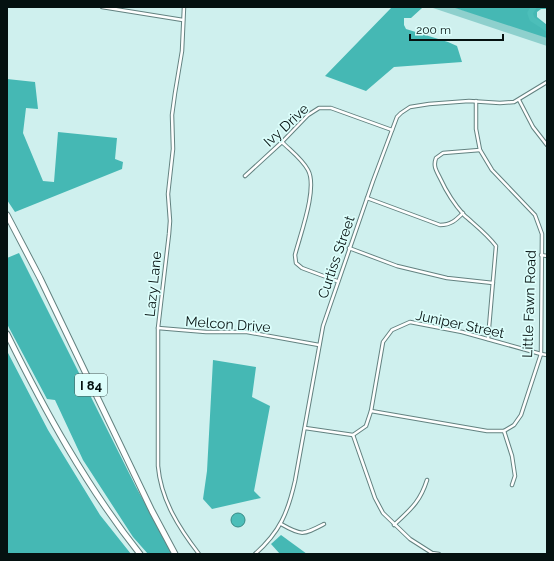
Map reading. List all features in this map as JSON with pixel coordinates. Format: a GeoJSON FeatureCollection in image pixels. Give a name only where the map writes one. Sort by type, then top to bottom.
{"type":"FeatureCollection","features":[{"type":"Feature","properties":{"kind":"highway","name":"I 84"},"geometry":{"type":"LineString","coordinates":[[7,216],[40,278],[152,511],[175,554]]}},
{"type":"Feature","properties":{"kind":"highway"},"geometry":{"type":"LineString","coordinates":[[7,334],[37,395],[70,454],[107,510],[140,554]]}},
{"type":"Feature","properties":{"kind":"street"},"geometry":{"type":"LineString","coordinates":[[102,7],[183,20]]}},
{"type":"Feature","properties":{"kind":"street","name":"Lazy Lane"},"geometry":{"type":"LineString","coordinates":[[184,7],[182,51],[172,115],[173,149],[168,194],[170,221],[169,234],[158,328],[158,466],[159,481],[164,495],[187,539],[199,554]]}},
{"type":"Feature","properties":{"kind":"street","name":"Curtiss Street"},"geometry":{"type":"LineString","coordinates":[[255,554],[270,540],[281,524],[291,500],[323,326],[337,281],[367,198],[392,130],[401,113],[410,108],[429,104],[476,101],[505,104],[519,100],[547,82]]}},
{"type":"Feature","properties":{"kind":"street"},"geometry":{"type":"LineString","coordinates":[[519,100],[533,126],[547,146]]}},
{"type":"Feature","properties":{"kind":"street","name":"Little Fawn Road"},"geometry":{"type":"LineString","coordinates":[[476,101],[476,129],[480,150],[492,170],[535,215],[542,234],[541,354],[521,415],[514,425],[504,431]]}},
{"type":"Feature","properties":{"kind":"street","name":"Ivy Drive"},"geometry":{"type":"LineString","coordinates":[[245,176],[282,142],[308,114],[319,108],[331,108],[392,130]]}},
{"type":"Feature","properties":{"kind":"street"},"geometry":{"type":"LineString","coordinates":[[282,142],[308,170],[311,182],[311,195],[295,255],[296,263],[302,268],[337,281]]}},
{"type":"Feature","properties":{"kind":"street"},"geometry":{"type":"LineString","coordinates":[[480,150],[443,153],[436,158],[434,167],[446,191],[463,213],[490,238],[496,246],[488,339]]}},
{"type":"Feature","properties":{"kind":"street"},"geometry":{"type":"LineString","coordinates":[[367,198],[440,225],[452,223],[463,213]]}},
{"type":"Feature","properties":{"kind":"street"},"geometry":{"type":"LineString","coordinates":[[349,248],[397,266],[447,278],[493,283]]}},
{"type":"Feature","properties":{"kind":"street"},"geometry":{"type":"LineString","coordinates":[[541,255],[547,256]]}},
{"type":"Feature","properties":{"kind":"street","name":"Juniper Street"},"geometry":{"type":"LineString","coordinates":[[353,435],[366,426],[371,411],[383,342],[392,330],[410,322],[462,332],[547,355]]}},
{"type":"Feature","properties":{"kind":"street","name":"Melcon Drive"},"geometry":{"type":"LineString","coordinates":[[158,328],[206,332],[247,332],[319,345]]}},
{"type":"Feature","properties":{"kind":"street"},"geometry":{"type":"LineString","coordinates":[[371,411],[487,431],[504,431],[512,456],[515,476],[512,485]]}},
{"type":"Feature","properties":{"kind":"street"},"geometry":{"type":"LineString","coordinates":[[304,428],[353,435],[375,498],[383,513],[410,540],[432,553],[439,554]]}},
{"type":"Feature","properties":{"kind":"street"},"geometry":{"type":"LineString","coordinates":[[394,525],[417,503],[424,491],[427,480]]}},
{"type":"Feature","properties":{"kind":"street"},"geometry":{"type":"LineString","coordinates":[[281,524],[295,532],[307,533],[324,524]]}},
{"type":"Feature","properties":{"kind":"shaded area"},"geometry":{"type":"Polygon","coordinates":[[[392,7],[422,8],[411,18],[404,18],[404,25],[406,29],[457,46],[462,62],[394,67],[366,91],[325,76],[392,7]]]}},
{"type":"Feature","properties":{"kind":"shaded area"},"geometry":{"type":"Polygon","coordinates":[[[430,7],[453,7],[547,36],[547,46],[430,7]]]}},
{"type":"Feature","properties":{"kind":"shaded area"},"geometry":{"type":"Polygon","coordinates":[[[452,7],[547,7],[547,9],[541,9],[537,12],[537,17],[547,25],[547,38],[452,7]]]}},
{"type":"Feature","properties":{"kind":"shaded area"},"geometry":{"type":"Polygon","coordinates":[[[7,79],[35,82],[38,109],[26,108],[23,133],[43,181],[54,182],[58,132],[117,138],[115,159],[123,162],[122,169],[15,212],[7,200],[7,79]]]}},
{"type":"Feature","properties":{"kind":"shaded area"},"geometry":{"type":"Polygon","coordinates":[[[19,253],[136,487],[173,554],[148,554],[133,537],[83,460],[55,400],[47,399],[7,324],[7,258],[19,253]]]}},
{"type":"Feature","properties":{"kind":"shaded area"},"geometry":{"type":"Polygon","coordinates":[[[7,351],[48,430],[100,515],[131,554],[7,554],[7,351]]]}},
{"type":"Feature","properties":{"kind":"shaded area"},"geometry":{"type":"Polygon","coordinates":[[[213,360],[256,367],[252,397],[270,406],[254,491],[261,498],[212,509],[203,499],[207,471],[213,360]]]}},
{"type":"Feature","properties":{"kind":"shaded area"},"geometry":{"type":"Polygon","coordinates":[[[238,513],[243,515],[245,520],[243,525],[238,527],[233,525],[231,520],[233,515],[238,513]]]}},
{"type":"Feature","properties":{"kind":"shaded area"},"geometry":{"type":"Polygon","coordinates":[[[281,535],[307,554],[280,554],[271,544],[281,535]]]}},
{"type":"Feature","properties":{"kind":"waterway"},"geometry":{"type":"LineString","coordinates":[[534,7],[530,13],[532,19],[547,29]]}}]}
